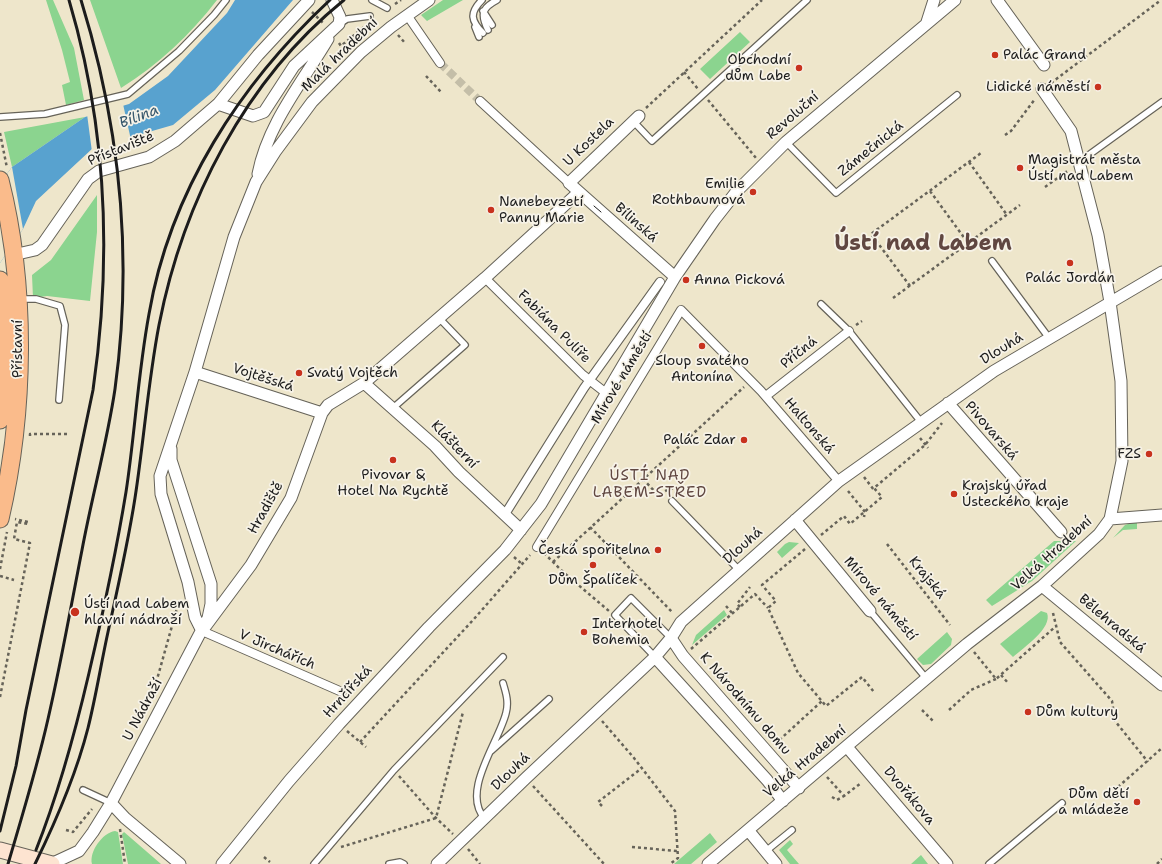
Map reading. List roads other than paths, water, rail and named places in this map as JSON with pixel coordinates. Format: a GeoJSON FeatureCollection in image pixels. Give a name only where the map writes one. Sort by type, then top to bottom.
{"type":"FeatureCollection","features":[{"type":"Feature","properties":{"kind":"main road","name":"Přístavní"},"geometry":{"type":"LineString","coordinates":[[3,178],[13,250],[17,299],[18,382],[6,521]]}},
{"type":"Feature","properties":{"kind":"main road","name":"Přístavní"},"geometry":{"type":"LineString","coordinates":[[0,280],[4,328],[4,378],[0,420]]}},
{"type":"Feature","properties":{"kind":"main road"},"geometry":{"type":"LineString","coordinates":[[0,850],[52,864]]}},
{"type":"Feature","properties":{"kind":"street","name":"Malá hradební"},"geometry":{"type":"LineString","coordinates":[[332,0],[340,17],[339,24]]}},
{"type":"Feature","properties":{"kind":"street","name":"Malá hradební"},"geometry":{"type":"LineString","coordinates":[[256,182],[275,152],[312,102],[361,52],[406,15],[429,0]]}},
{"type":"Feature","properties":{"kind":"street"},"geometry":{"type":"LineString","coordinates":[[926,24],[934,0]]}},
{"type":"Feature","properties":{"kind":"street","name":"Revoluční"},"geometry":{"type":"LineString","coordinates":[[675,277],[715,219],[737,191],[762,165],[786,142],[955,0]]}},
{"type":"Feature","properties":{"kind":"street"},"geometry":{"type":"LineString","coordinates":[[997,0],[1044,65]]}},
{"type":"Feature","properties":{"kind":"street","name":"Přístaviště"},"geometry":{"type":"LineString","coordinates":[[13,250],[35,250],[42,245],[81,186],[92,175],[107,169],[141,160],[162,150],[218,104],[258,55],[310,5]]}},
{"type":"Feature","properties":{"kind":"street"},"geometry":{"type":"LineString","coordinates":[[406,15],[440,62]]}},
{"type":"Feature","properties":{"kind":"street"},"geometry":{"type":"LineString","coordinates":[[218,104],[248,116],[261,114],[267,109],[294,66],[328,29],[339,24]]}},
{"type":"Feature","properties":{"kind":"street","name":"Malá hradební"},"geometry":{"type":"LineString","coordinates":[[195,372],[234,237],[256,182],[267,142],[328,29]]}},
{"type":"Feature","properties":{"kind":"street","name":"Velká Hradební"},"geometry":{"type":"LineString","coordinates":[[708,864],[799,788],[926,678],[1042,586],[1099,534],[1110,519],[1122,461],[1121,381],[1110,302],[1098,235],[1071,131],[1042,89]]}},
{"type":"Feature","properties":{"kind":"street"},"geometry":{"type":"LineString","coordinates":[[480,101],[568,183]]}},
{"type":"Feature","properties":{"kind":"street","name":"U Kostela"},"geometry":{"type":"LineString","coordinates":[[579,192],[568,183],[636,118]]}},
{"type":"Feature","properties":{"kind":"street"},"geometry":{"type":"LineString","coordinates":[[364,383],[485,278],[579,192]]}},
{"type":"Feature","properties":{"kind":"street","name":"Bílinská"},"geometry":{"type":"LineString","coordinates":[[579,192],[675,277]]}},
{"type":"Feature","properties":{"kind":"street","name":"Dlouhá"},"geometry":{"type":"LineString","coordinates":[[437,864],[655,657],[682,622],[839,482],[994,371],[1162,272]]}},
{"type":"Feature","properties":{"kind":"street","name":"Mírové náměstí"},"geometry":{"type":"LineString","coordinates":[[509,553],[521,530],[541,504],[675,277]]}},
{"type":"Feature","properties":{"kind":"street","name":"Fabiána Pulíře"},"geometry":{"type":"LineString","coordinates":[[485,278],[589,380],[606,393]]}},
{"type":"Feature","properties":{"kind":"street"},"geometry":{"type":"LineString","coordinates":[[507,511],[589,380],[660,282]]}},
{"type":"Feature","properties":{"kind":"street","name":"Mírové náměstí"},"geometry":{"type":"LineString","coordinates":[[537,547],[681,310],[764,394]]}},
{"type":"Feature","properties":{"kind":"street","name":"Příčná"},"geometry":{"type":"LineString","coordinates":[[764,394],[849,331]]}},
{"type":"Feature","properties":{"kind":"street","name":"Vojtěšská"},"geometry":{"type":"LineString","coordinates":[[195,372],[322,413]]}},
{"type":"Feature","properties":{"kind":"street","name":"U Nádraží"},"geometry":{"type":"LineString","coordinates":[[195,372],[160,476],[161,494],[188,582],[195,616],[202,631]]}},
{"type":"Feature","properties":{"kind":"street","name":"Klášterní"},"geometry":{"type":"LineString","coordinates":[[364,383],[435,446],[459,472],[521,530]]}},
{"type":"Feature","properties":{"kind":"street","name":"Hradiště"},"geometry":{"type":"LineString","coordinates":[[202,631],[251,565],[291,498],[322,413],[328,405],[364,383]]}},
{"type":"Feature","properties":{"kind":"street","name":"Haltonská"},"geometry":{"type":"LineString","coordinates":[[764,394],[836,478]]}},
{"type":"Feature","properties":{"kind":"street","name":"Pivovarská"},"geometry":{"type":"LineString","coordinates":[[948,403],[1061,532]]}},
{"type":"Feature","properties":{"kind":"street","name":"U Nádraží"},"geometry":{"type":"LineString","coordinates":[[52,864],[79,851],[110,803],[202,631],[212,604],[211,584],[171,460],[171,447]]}},
{"type":"Feature","properties":{"kind":"street"},"geometry":{"type":"LineString","coordinates":[[1110,519],[1162,515]]}},
{"type":"Feature","properties":{"kind":"street","name":"Mírové náměstí"},"geometry":{"type":"LineString","coordinates":[[795,520],[870,611]]}},
{"type":"Feature","properties":{"kind":"street","name":"Hrnčířská"},"geometry":{"type":"LineString","coordinates":[[222,864],[289,781],[338,724],[429,627],[509,553]]}},
{"type":"Feature","properties":{"kind":"street","name":"Bělehradská"},"geometry":{"type":"LineString","coordinates":[[1042,586],[1162,685]]}},
{"type":"Feature","properties":{"kind":"street","name":"V Jirchářích"},"geometry":{"type":"LineString","coordinates":[[202,631],[342,692]]}},
{"type":"Feature","properties":{"kind":"street","name":"K Národnímu domu"},"geometry":{"type":"LineString","coordinates":[[671,638],[682,656],[799,788]]}},
{"type":"Feature","properties":{"kind":"street"},"geometry":{"type":"LineString","coordinates":[[655,657],[767,780],[783,801]]}},
{"type":"Feature","properties":{"kind":"street"},"geometry":{"type":"LineString","coordinates":[[1151,676],[1162,691]]}},
{"type":"Feature","properties":{"kind":"street","name":"Dvořákova"},"geometry":{"type":"LineString","coordinates":[[847,747],[947,864]]}},
{"type":"Feature","properties":{"kind":"street"},"geometry":{"type":"LineString","coordinates":[[110,803],[125,818],[180,864]]}},
{"type":"Feature","properties":{"kind":"street"},"geometry":{"type":"LineString","coordinates":[[748,830],[776,864]]}},
{"type":"Feature","properties":{"kind":"lane"},"geometry":{"type":"LineString","coordinates":[[0,117],[45,114],[128,94],[178,51],[214,15],[226,0]]}},
{"type":"Feature","properties":{"kind":"lane"},"geometry":{"type":"LineString","coordinates":[[372,0],[387,8]]}},
{"type":"Feature","properties":{"kind":"lane"},"geometry":{"type":"LineString","coordinates":[[482,0],[476,6],[472,15],[474,25],[486,31],[482,20],[483,11],[488,5],[497,0]]}},
{"type":"Feature","properties":{"kind":"lane"},"geometry":{"type":"LineString","coordinates":[[636,118],[652,141],[807,0]]}},
{"type":"Feature","properties":{"kind":"lane"},"geometry":{"type":"LineString","coordinates":[[339,24],[347,19],[370,16]]}},
{"type":"Feature","properties":{"kind":"lane","name":"Zámečnická"},"geometry":{"type":"LineString","coordinates":[[786,142],[836,193],[957,95]]}},
{"type":"Feature","properties":{"kind":"lane"},"geometry":{"type":"LineString","coordinates":[[1079,162],[1162,102]]}},
{"type":"Feature","properties":{"kind":"lane"},"geometry":{"type":"LineString","coordinates":[[992,261],[1049,338]]}},
{"type":"Feature","properties":{"kind":"lane"},"geometry":{"type":"LineString","coordinates":[[17,299],[36,299],[60,306],[66,325],[59,400]]}},
{"type":"Feature","properties":{"kind":"lane"},"geometry":{"type":"LineString","coordinates":[[821,304],[849,331],[921,422]]}},
{"type":"Feature","properties":{"kind":"lane"},"geometry":{"type":"LineString","coordinates":[[393,408],[465,344],[439,318]]}},
{"type":"Feature","properties":{"kind":"lane"},"geometry":{"type":"LineString","coordinates":[[672,501],[739,570]]}},
{"type":"Feature","properties":{"kind":"lane"},"geometry":{"type":"LineString","coordinates":[[655,657],[615,615],[631,598],[671,638]]}},
{"type":"Feature","properties":{"kind":"lane","name":"Mírové náměstí"},"geometry":{"type":"LineString","coordinates":[[870,611],[926,678]]}},
{"type":"Feature","properties":{"kind":"lane"},"geometry":{"type":"LineString","coordinates":[[314,864],[394,770],[503,657]]}},
{"type":"Feature","properties":{"kind":"lane"},"geometry":{"type":"LineString","coordinates":[[485,818],[479,812],[476,801],[479,783],[506,713],[507,697],[503,683]]}},
{"type":"Feature","properties":{"kind":"lane"},"geometry":{"type":"LineString","coordinates":[[490,753],[549,699]]}},
{"type":"Feature","properties":{"kind":"lane"},"geometry":{"type":"LineString","coordinates":[[83,790],[110,803]]}},
{"type":"Feature","properties":{"kind":"lane"},"geometry":{"type":"LineString","coordinates":[[989,864],[1062,803]]}},
{"type":"Feature","properties":{"kind":"lane"},"geometry":{"type":"LineString","coordinates":[[766,851],[792,830]]}},
{"type":"Feature","properties":{"kind":"lane"},"geometry":{"type":"LineString","coordinates":[[389,864],[400,862],[404,864]]}},
{"type":"Feature","properties":{"kind":"water","name":"Bílina"},"geometry":{"type":"Polygon","coordinates":[[[235,0],[293,0],[215,90],[173,125],[93,148],[36,201],[23,229],[0,263],[0,183],[12,167],[85,117],[129,104],[168,76],[227,13],[235,0]]]}},
{"type":"Feature","properties":{"kind":"tunnel"},"geometry":{"type":"LineString","coordinates":[[440,63],[480,101]]}},
{"type":"Feature","properties":{"kind":"tram line"},"geometry":{"type":"LineString","coordinates":[[594,206],[601,212]]}},
{"type":"Feature","properties":{"kind":"railway"},"geometry":{"type":"LineString","coordinates":[[0,831],[16,766],[26,710],[93,390],[99,341],[103,292],[104,243],[98,145],[82,48],[69,0]]}},
{"type":"Feature","properties":{"kind":"railway"},"geometry":{"type":"LineString","coordinates":[[8,864],[44,737],[62,656],[86,530],[112,409],[120,340],[123,291],[122,242],[114,144],[105,96],[81,0]]}},
{"type":"Feature","properties":{"kind":"railway"},"geometry":{"type":"LineString","coordinates":[[36,850],[52,806],[72,740],[84,695],[114,560],[126,492],[142,358],[149,314],[159,269],[173,225],[192,183],[214,142],[239,104],[267,67],[297,33],[330,0]]}},
{"type":"Feature","properties":{"kind":"railway"},"geometry":{"type":"LineString","coordinates":[[35,864],[58,814],[78,763],[91,716],[132,515],[159,325],[170,279],[184,234],[202,189],[223,146],[248,106],[277,67],[309,32],[344,0]]}},
{"type":"Feature","properties":{"kind":"place","name":"Palác Grand"},"geometry":{"type":"Point","coordinates":[995,55]}},
{"type":"Feature","properties":{"kind":"place","name":"Obchodní dům Labe"},"geometry":{"type":"Point","coordinates":[799,68]}},
{"type":"Feature","properties":{"kind":"place","name":"Lidické náměstí"},"geometry":{"type":"Point","coordinates":[1098,87]}},
{"type":"Feature","properties":{"kind":"place","name":"Magistrát města Ústí nad Labem"},"geometry":{"type":"Point","coordinates":[1020,168]}},
{"type":"Feature","properties":{"kind":"place","name":"Emilie Rothbaumová"},"geometry":{"type":"Point","coordinates":[753,192]}},
{"type":"Feature","properties":{"kind":"place","name":"Nanebevzetí Panny Marie"},"geometry":{"type":"Point","coordinates":[491,210]}},
{"type":"Feature","properties":{"kind":"place","name":"Palác Jordán"},"geometry":{"type":"Point","coordinates":[1070,263]}},
{"type":"Feature","properties":{"kind":"place","name":"Anna Picková"},"geometry":{"type":"Point","coordinates":[686,280]}},
{"type":"Feature","properties":{"kind":"place","name":"Sloup svatého Antonína"},"geometry":{"type":"Point","coordinates":[702,346]}},
{"type":"Feature","properties":{"kind":"place","name":"Svatý Vojtěch"},"geometry":{"type":"Point","coordinates":[299,373]}},
{"type":"Feature","properties":{"kind":"place","name":"Palác Zdar"},"geometry":{"type":"Point","coordinates":[744,440]}},
{"type":"Feature","properties":{"kind":"place","name":"FZS"},"geometry":{"type":"Point","coordinates":[1149,454]}},
{"type":"Feature","properties":{"kind":"place","name":"Pivovar & Hotel Na Rychtě"},"geometry":{"type":"Point","coordinates":[393,460]}},
{"type":"Feature","properties":{"kind":"place","name":"Krajský úřad Ústeckého kraje"},"geometry":{"type":"Point","coordinates":[954,494]}},
{"type":"Feature","properties":{"kind":"place","name":"Česká spořitelna"},"geometry":{"type":"Point","coordinates":[658,550]}},
{"type":"Feature","properties":{"kind":"place","name":"Dům Špalíček"},"geometry":{"type":"Point","coordinates":[593,565]}},
{"type":"Feature","properties":{"kind":"place","name":"Ústí nad Labem hlavní nádraží"},"geometry":{"type":"Point","coordinates":[75,612]}},
{"type":"Feature","properties":{"kind":"place","name":"Interhotel Bohemia"},"geometry":{"type":"Point","coordinates":[584,632]}},
{"type":"Feature","properties":{"kind":"place","name":"Dům kultury"},"geometry":{"type":"Point","coordinates":[1028,712]}},
{"type":"Feature","properties":{"kind":"place","name":"Dům dětí a mládeže"},"geometry":{"type":"Point","coordinates":[1137,802]}},
{"type":"Feature","properties":{"kind":"district","name":"Ústí nad Labem"},"geometry":{"type":"Point","coordinates":[923,244]}},
{"type":"Feature","properties":{"kind":"district","name":"ÚSTÍ NAD LABEM-STŘED"},"geometry":{"type":"Point","coordinates":[650,484]}}]}
